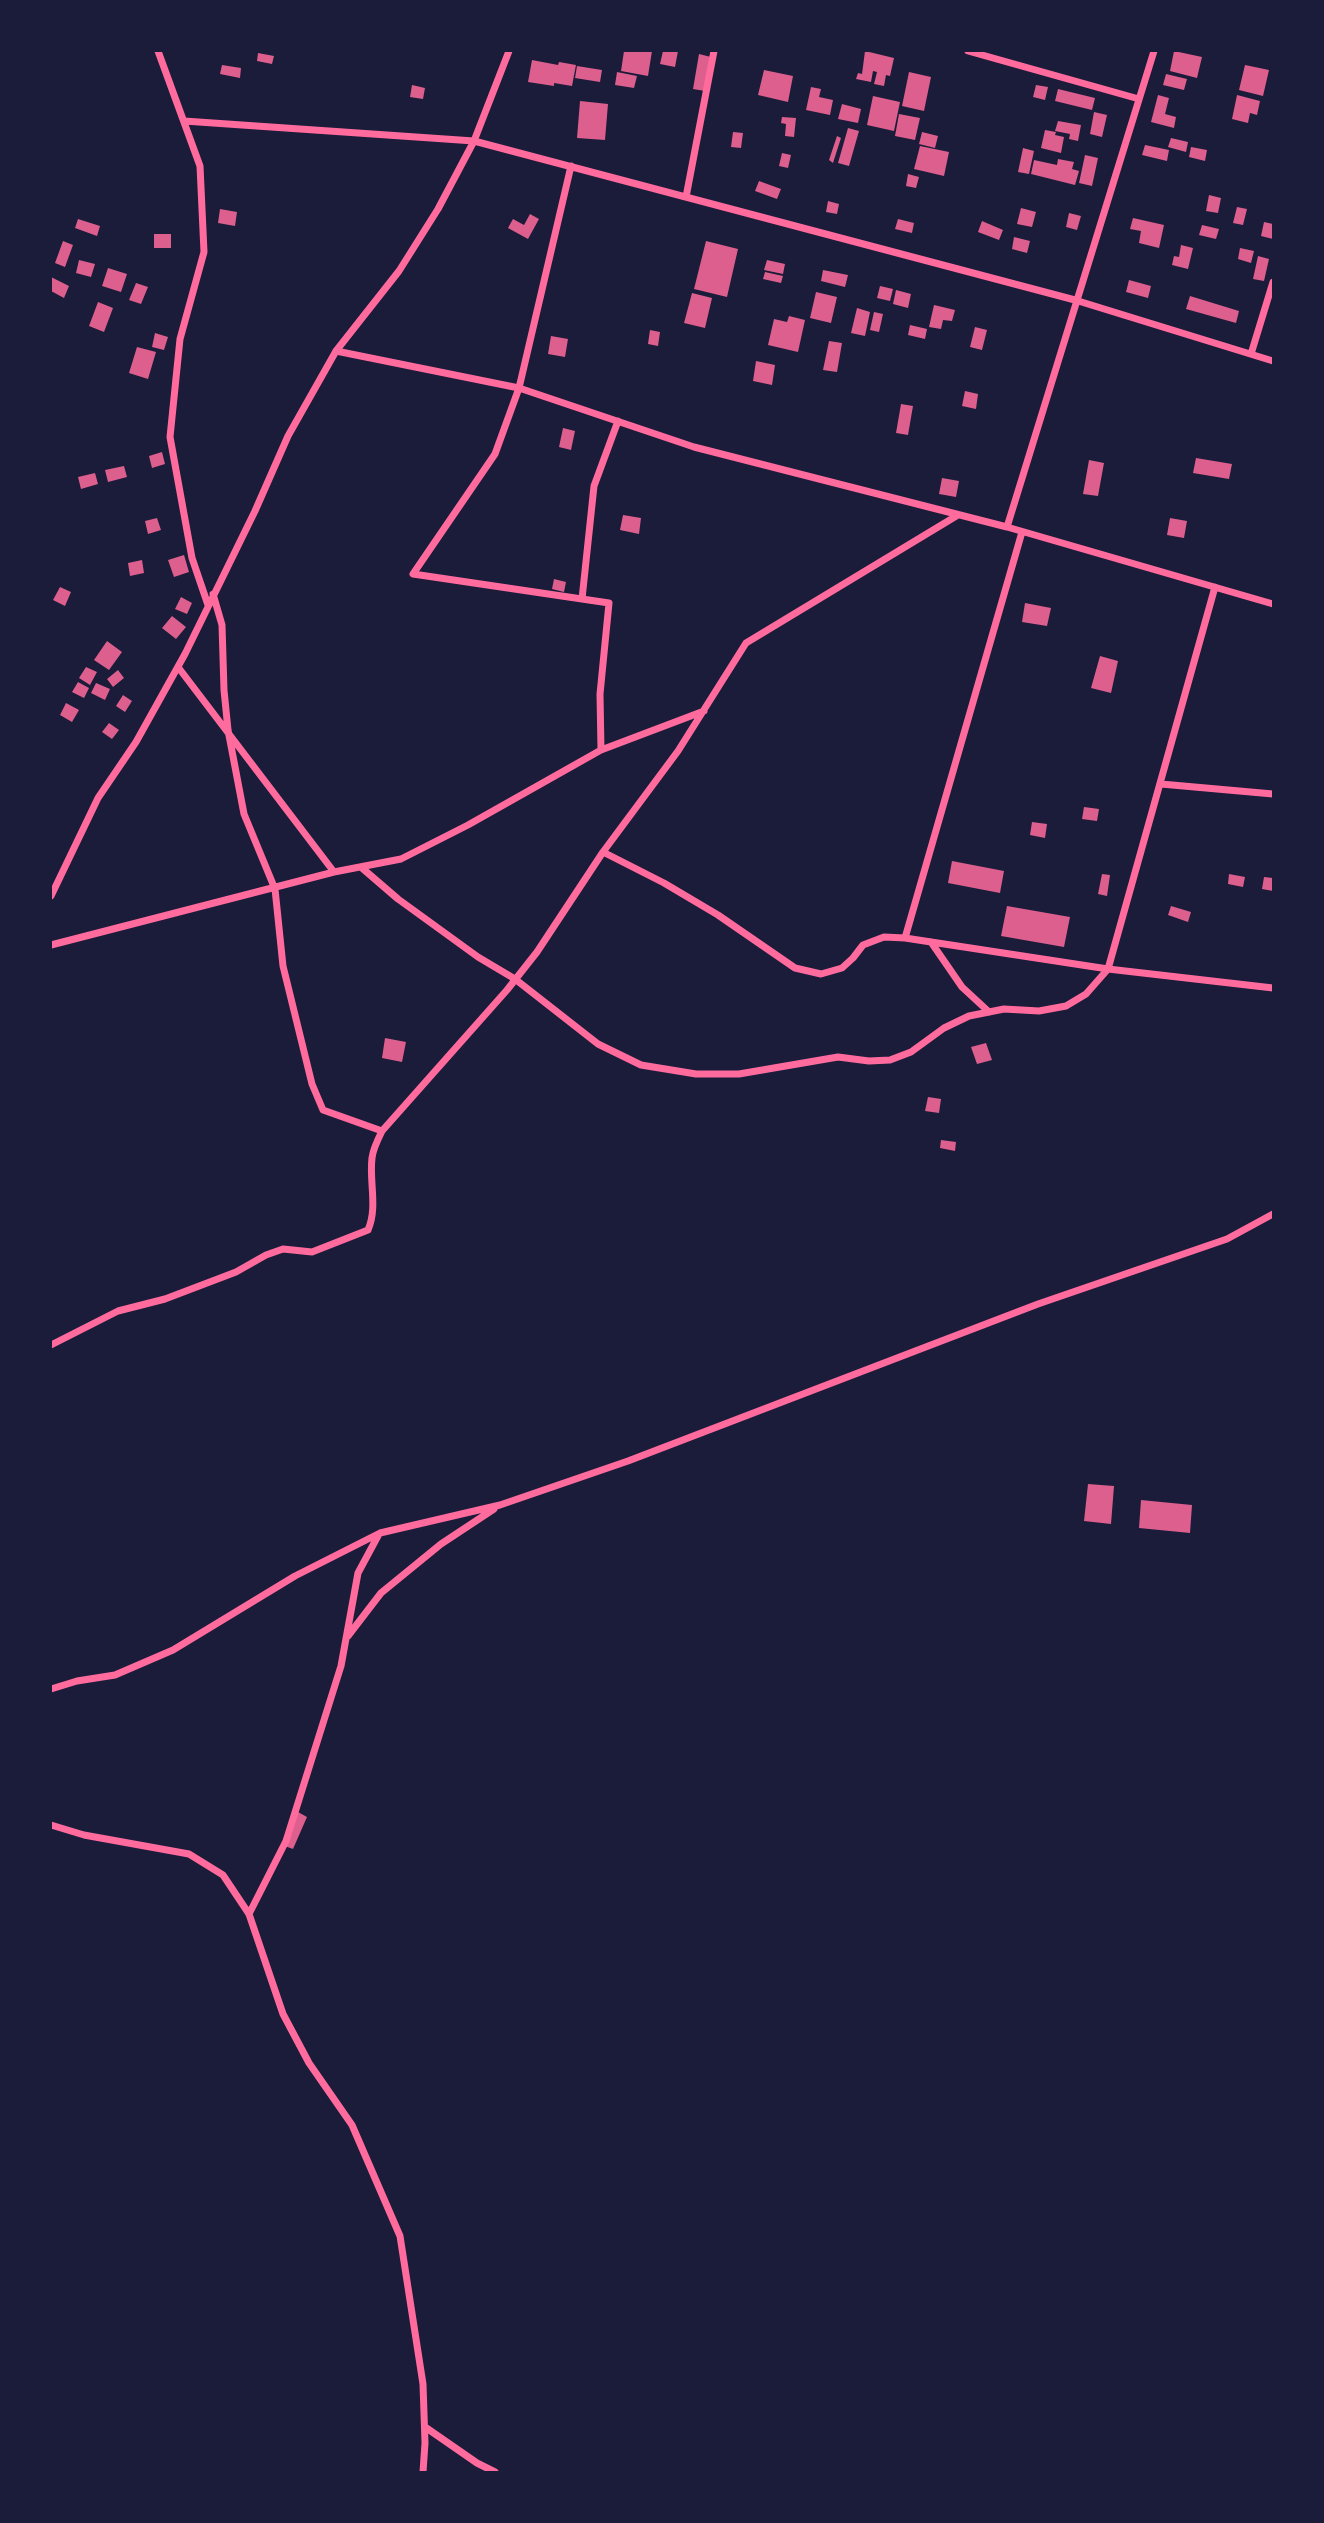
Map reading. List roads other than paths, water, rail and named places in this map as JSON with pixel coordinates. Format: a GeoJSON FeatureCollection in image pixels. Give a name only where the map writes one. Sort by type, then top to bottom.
{"type":"FeatureCollection","features":[{"type":"Feature","properties":{"kind":"street"},"geometry":{"type":"LineString","coordinates":[[158,51],[200,166],[204,252],[180,339],[170,437],[192,558],[208,605]]}},
{"type":"Feature","properties":{"kind":"street"},"geometry":{"type":"LineString","coordinates":[[51,896],[98,798],[178,667],[255,512],[288,436],[336,351],[399,271],[438,209],[474,141],[509,51]]}},
{"type":"Feature","properties":{"kind":"street"},"geometry":{"type":"LineString","coordinates":[[686,197],[714,51]]}},
{"type":"Feature","properties":{"kind":"street"},"geometry":{"type":"LineString","coordinates":[[968,51],[1139,99]]}},
{"type":"Feature","properties":{"kind":"street"},"geometry":{"type":"LineString","coordinates":[[1007,527],[1154,51]]}},
{"type":"Feature","properties":{"kind":"street"},"geometry":{"type":"LineString","coordinates":[[184,121],[474,141],[1075,300],[1273,361]]}},
{"type":"Feature","properties":{"kind":"street"},"geometry":{"type":"LineString","coordinates":[[571,166],[519,388],[495,454],[413,574],[609,603],[600,694],[601,750]]}},
{"type":"Feature","properties":{"kind":"street"},"geometry":{"type":"LineString","coordinates":[[1251,354],[1273,282]]}},
{"type":"Feature","properties":{"kind":"street"},"geometry":{"type":"LineString","coordinates":[[336,351],[519,388],[694,447],[1007,527],[1273,604]]}},
{"type":"Feature","properties":{"kind":"street"},"geometry":{"type":"LineString","coordinates":[[582,599],[594,486],[618,421]]}},
{"type":"Feature","properties":{"kind":"street"},"geometry":{"type":"LineString","coordinates":[[51,1345],[118,1311],[165,1299],[236,1272],[266,1255],[283,1249],[312,1252],[368,1230],[372,1221],[373,1204],[372,1156],[382,1131],[537,952],[603,852],[678,751],[746,643],[958,515]]}},
{"type":"Feature","properties":{"kind":"street"},"geometry":{"type":"LineString","coordinates":[[905,938],[1022,532]]}},
{"type":"Feature","properties":{"kind":"street"},"geometry":{"type":"LineString","coordinates":[[362,868],[398,899],[478,957],[515,979],[598,1044],[640,1065],[696,1074],[739,1074],[838,1057],[869,1061],[890,1060],[911,1052],[944,1028],[969,1016],[1004,1009],[1039,1011],[1066,1006],[1086,993],[1108,968],[1215,587]]}},
{"type":"Feature","properties":{"kind":"street"},"geometry":{"type":"LineString","coordinates":[[214,594],[222,625],[228,730],[244,814],[275,888],[283,966],[312,1084],[323,1110],[382,1131]]}},
{"type":"Feature","properties":{"kind":"street"},"geometry":{"type":"LineString","coordinates":[[178,667],[334,872]]}},
{"type":"Feature","properties":{"kind":"street"},"geometry":{"type":"LineString","coordinates":[[51,945],[334,872],[401,859],[491,813],[601,750],[704,711]]}},
{"type":"Feature","properties":{"kind":"street"},"geometry":{"type":"LineString","coordinates":[[1161,784],[1273,794]]}},
{"type":"Feature","properties":{"kind":"street"},"geometry":{"type":"LineString","coordinates":[[603,852],[664,883],[718,915],[794,968],[821,974],[842,968],[863,945],[884,937],[1273,988]]}},
{"type":"Feature","properties":{"kind":"street"},"geometry":{"type":"LineString","coordinates":[[931,942],[962,987],[989,1012]]}},
{"type":"Feature","properties":{"kind":"street"},"geometry":{"type":"LineString","coordinates":[[51,1689],[77,1681],[115,1675],[173,1650],[295,1576],[380,1533],[500,1505],[628,1461],[1038,1304],[1227,1239],[1273,1214]]}},
{"type":"Feature","properties":{"kind":"street"},"geometry":{"type":"LineString","coordinates":[[346,1639],[381,1592],[441,1544],[500,1505]]}},
{"type":"Feature","properties":{"kind":"street"},"geometry":{"type":"LineString","coordinates":[[249,1913],[286,1841],[341,1666],[358,1573],[380,1533]]}},
{"type":"Feature","properties":{"kind":"street"},"geometry":{"type":"LineString","coordinates":[[51,1825],[84,1835],[189,1854],[223,1875],[249,1913],[283,2014],[309,2063],[352,2125],[400,2236],[423,2384],[423,2472]]}},
{"type":"Feature","properties":{"kind":"street"},"geometry":{"type":"LineString","coordinates":[[425,2427],[477,2463],[495,2472]]}}]}
